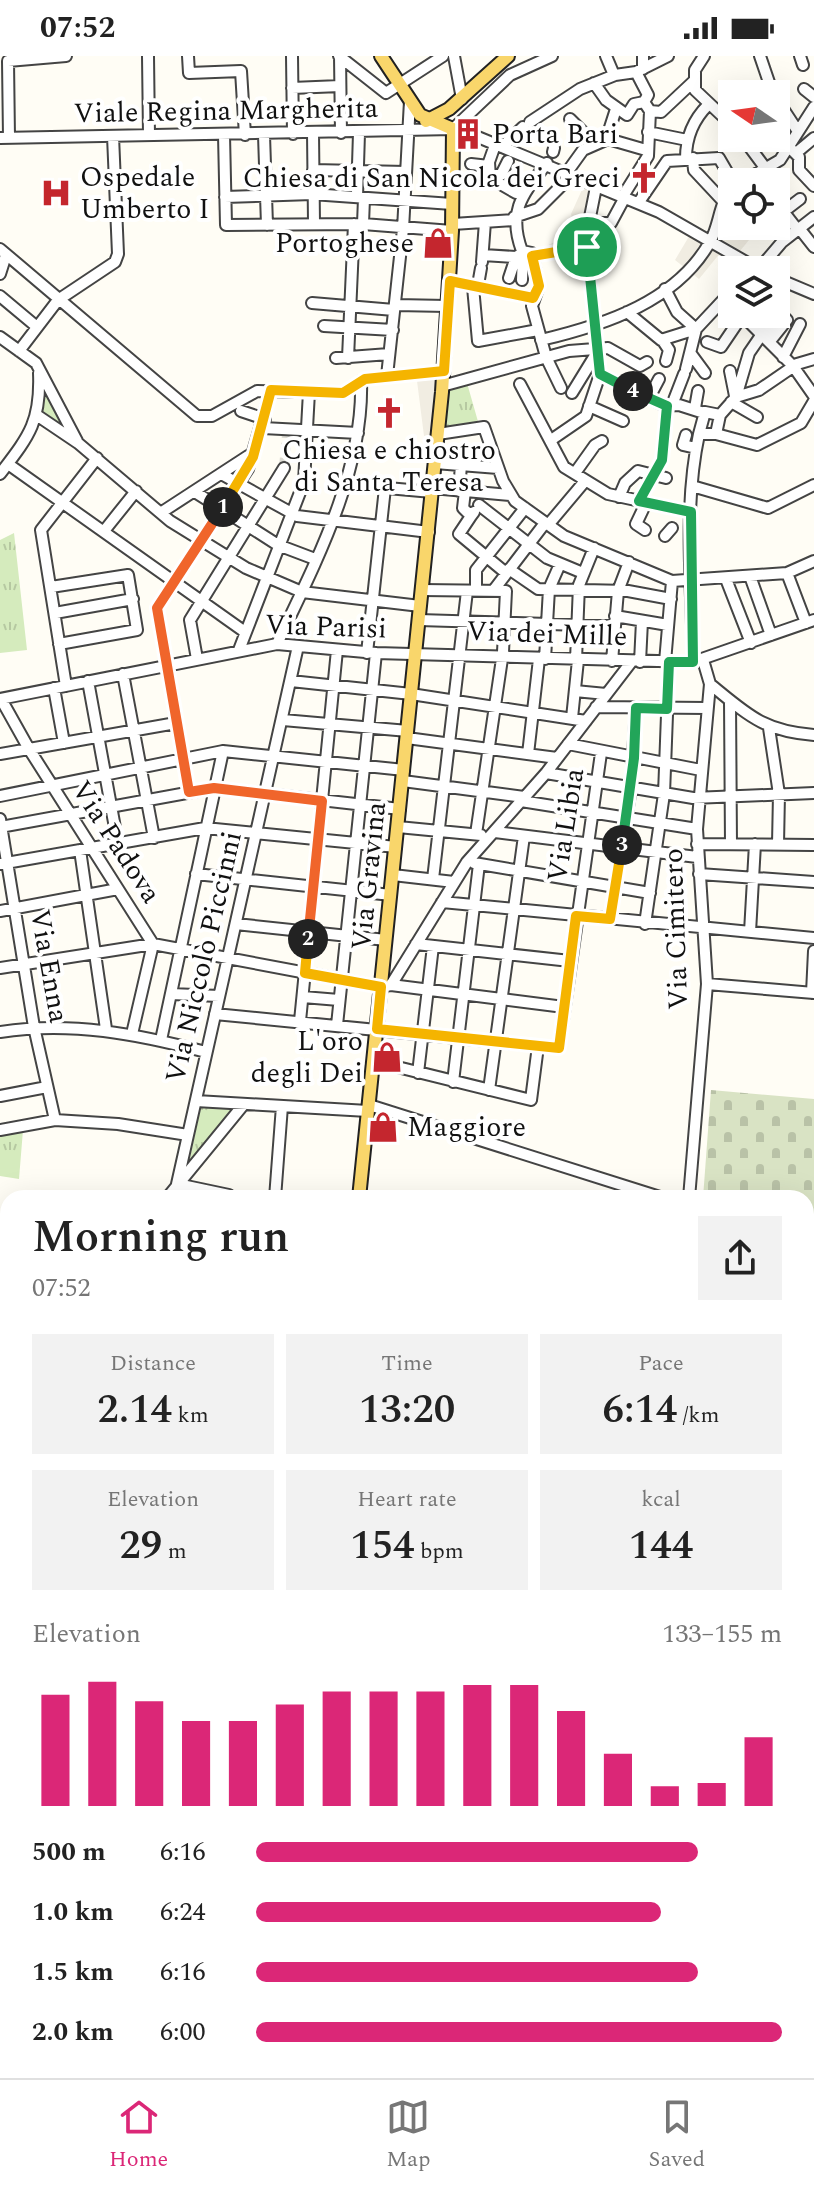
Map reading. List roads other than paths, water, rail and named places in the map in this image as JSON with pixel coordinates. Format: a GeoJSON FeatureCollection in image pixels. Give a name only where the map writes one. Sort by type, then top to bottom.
{"type":"FeatureCollection","features":[{"type":"Feature","properties":{"kind":"main road"},"geometry":{"type":"LineString","coordinates":[[381,56],[426,121],[463,132]]}},
{"type":"Feature","properties":{"kind":"main road"},"geometry":{"type":"LineString","coordinates":[[426,121],[466,96],[508,56]]}},
{"type":"Feature","properties":{"kind":"main road","name":"Via Gravina"},"geometry":{"type":"LineString","coordinates":[[360,1190],[377,1029],[386,986],[386,940],[444,371],[452,204],[463,132]]}},
{"type":"Feature","properties":{"kind":"street"},"geometry":{"type":"LineString","coordinates":[[5,138],[4,62],[66,56]]}},
{"type":"Feature","properties":{"kind":"street"},"geometry":{"type":"LineString","coordinates":[[148,56],[149,135]]}},
{"type":"Feature","properties":{"kind":"street"},"geometry":{"type":"LineString","coordinates":[[188,56],[189,73],[241,71],[245,135]]}},
{"type":"Feature","properties":{"kind":"street"},"geometry":{"type":"LineString","coordinates":[[293,134],[293,56],[303,56]]}},
{"type":"Feature","properties":{"kind":"street"},"geometry":{"type":"LineString","coordinates":[[339,56],[386,93],[443,56]]}},
{"type":"Feature","properties":{"kind":"street"},"geometry":{"type":"LineString","coordinates":[[339,56],[341,133]]}},
{"type":"Feature","properties":{"kind":"street"},"geometry":{"type":"LineString","coordinates":[[454,56],[466,96],[463,132]]}},
{"type":"Feature","properties":{"kind":"street"},"geometry":{"type":"LineString","coordinates":[[463,132],[510,75],[552,56]]}},
{"type":"Feature","properties":{"kind":"street"},"geometry":{"type":"LineString","coordinates":[[606,56],[614,75]]}},
{"type":"Feature","properties":{"kind":"street"},"geometry":{"type":"LineString","coordinates":[[587,225],[613,222],[647,153],[648,95],[639,70],[643,56]]}},
{"type":"Feature","properties":{"kind":"street"},"geometry":{"type":"LineString","coordinates":[[490,179],[499,146],[526,125],[594,83],[639,70],[668,56]]}},
{"type":"Feature","properties":{"kind":"street"},"geometry":{"type":"LineString","coordinates":[[704,56],[695,70],[695,90],[718,113]]}},
{"type":"Feature","properties":{"kind":"street"},"geometry":{"type":"LineString","coordinates":[[760,56],[769,80]]}},
{"type":"Feature","properties":{"kind":"street"},"geometry":{"type":"LineString","coordinates":[[594,83],[616,109],[627,115],[634,104],[661,112],[694,81]]}},
{"type":"Feature","properties":{"kind":"street"},"geometry":{"type":"LineString","coordinates":[[292,88],[340,86]]}},
{"type":"Feature","properties":{"kind":"street"},"geometry":{"type":"LineString","coordinates":[[804,89],[814,97]]}},
{"type":"Feature","properties":{"kind":"street"},"geometry":{"type":"LineString","coordinates":[[387,376],[403,229],[410,101]]}},
{"type":"Feature","properties":{"kind":"street"},"geometry":{"type":"LineString","coordinates":[[708,105],[687,140],[694,170],[718,196]]}},
{"type":"Feature","properties":{"kind":"street"},"geometry":{"type":"LineString","coordinates":[[814,107],[797,130],[792,150],[799,170],[814,186]]}},
{"type":"Feature","properties":{"kind":"street"},"geometry":{"type":"LineString","coordinates":[[224,135],[226,225],[314,223],[403,229],[452,228],[514,219],[538,209],[568,175],[583,150],[600,142],[616,109]]}},
{"type":"Feature","properties":{"kind":"street"},"geometry":{"type":"LineString","coordinates":[[570,119],[600,142],[647,153],[663,164]]}},
{"type":"Feature","properties":{"kind":"street"},"geometry":{"type":"LineString","coordinates":[[790,119],[797,130]]}},
{"type":"Feature","properties":{"kind":"street","name":"Viale Regina Margherita"},"geometry":{"type":"LineString","coordinates":[[5,138],[409,130],[463,132]]}},
{"type":"Feature","properties":{"kind":"street"},"geometry":{"type":"LineString","coordinates":[[463,132],[499,146],[550,157],[568,175],[639,202],[711,239],[735,256]]}},
{"type":"Feature","properties":{"kind":"street"},"geometry":{"type":"LineString","coordinates":[[648,132],[687,140]]}},
{"type":"Feature","properties":{"kind":"street"},"geometry":{"type":"LineString","coordinates":[[313,133],[314,223]]}},
{"type":"Feature","properties":{"kind":"street"},"geometry":{"type":"LineString","coordinates":[[348,358],[361,198],[359,133]]}},
{"type":"Feature","properties":{"kind":"street"},"geometry":{"type":"LineString","coordinates":[[264,135],[267,225]]}},
{"type":"Feature","properties":{"kind":"street"},"geometry":{"type":"LineString","coordinates":[[19,351],[58,300],[115,262],[118,254],[113,136]]}},
{"type":"Feature","properties":{"kind":"street"},"geometry":{"type":"LineString","coordinates":[[771,168],[792,150],[814,138]]}},
{"type":"Feature","properties":{"kind":"street"},"geometry":{"type":"LineString","coordinates":[[550,157],[514,219],[539,286],[533,298],[540,335],[546,357],[566,391],[599,349]]}},
{"type":"Feature","properties":{"kind":"street"},"geometry":{"type":"LineString","coordinates":[[639,202],[663,164],[690,158],[719,158],[725,168]]}},
{"type":"Feature","properties":{"kind":"street"},"geometry":{"type":"LineString","coordinates":[[490,179],[501,175],[508,161]]}},
{"type":"Feature","properties":{"kind":"street"},"geometry":{"type":"LineString","coordinates":[[471,164],[516,193]]}},
{"type":"Feature","properties":{"kind":"street"},"geometry":{"type":"LineString","coordinates":[[313,170],[406,172]]}},
{"type":"Feature","properties":{"kind":"street"},"geometry":{"type":"LineString","coordinates":[[551,440],[586,416],[600,374],[587,247],[587,225],[596,187]]}},
{"type":"Feature","properties":{"kind":"street"},"geometry":{"type":"LineString","coordinates":[[225,197],[312,194],[452,204]]}},
{"type":"Feature","properties":{"kind":"street"},"geometry":{"type":"LineString","coordinates":[[790,203],[800,199]]}},
{"type":"Feature","properties":{"kind":"street"},"geometry":{"type":"LineString","coordinates":[[485,222],[482,261],[476,286],[478,341],[594,327],[627,312],[684,279],[711,239],[718,217]]}},
{"type":"Feature","properties":{"kind":"street"},"geometry":{"type":"LineString","coordinates":[[768,256],[814,217]]}},
{"type":"Feature","properties":{"kind":"street"},"geometry":{"type":"LineString","coordinates":[[790,219],[814,247]]}},
{"type":"Feature","properties":{"kind":"street"},"geometry":{"type":"LineString","coordinates":[[482,261],[587,247]]}},
{"type":"Feature","properties":{"kind":"street"},"geometry":{"type":"LineString","coordinates":[[3,252],[197,416],[212,416],[257,391],[346,392],[361,381],[444,371]]}},
{"type":"Feature","properties":{"kind":"street"},"geometry":{"type":"LineString","coordinates":[[0,274],[3,252]]}},
{"type":"Feature","properties":{"kind":"street"},"geometry":{"type":"LineString","coordinates":[[509,278],[525,254]]}},
{"type":"Feature","properties":{"kind":"street"},"geometry":{"type":"LineString","coordinates":[[522,280],[525,254]]}},
{"type":"Feature","properties":{"kind":"street"},"geometry":{"type":"LineString","coordinates":[[450,281],[533,298]]}},
{"type":"Feature","properties":{"kind":"street"},"geometry":{"type":"LineString","coordinates":[[790,284],[814,294]]}},
{"type":"Feature","properties":{"kind":"street"},"geometry":{"type":"LineString","coordinates":[[665,289],[677,312],[696,329]]}},
{"type":"Feature","properties":{"kind":"street"},"geometry":{"type":"LineString","coordinates":[[0,296],[37,327]]}},
{"type":"Feature","properties":{"kind":"street"},"geometry":{"type":"LineString","coordinates":[[312,303],[395,308],[447,306]]}},
{"type":"Feature","properties":{"kind":"street"},"geometry":{"type":"LineString","coordinates":[[663,341],[696,329],[718,308]]}},
{"type":"Feature","properties":{"kind":"street"},"geometry":{"type":"LineString","coordinates":[[627,312],[663,341],[669,350],[666,361]]}},
{"type":"Feature","properties":{"kind":"street"},"geometry":{"type":"LineString","coordinates":[[783,357],[800,324]]}},
{"type":"Feature","properties":{"kind":"street"},"geometry":{"type":"LineString","coordinates":[[324,326],[393,330]]}},
{"type":"Feature","properties":{"kind":"street"},"geometry":{"type":"LineString","coordinates":[[707,342],[721,347],[733,328]]}},
{"type":"Feature","properties":{"kind":"street"},"geometry":{"type":"LineString","coordinates":[[699,434],[716,434],[757,445],[801,423],[814,399],[793,366],[756,328]]}},
{"type":"Feature","properties":{"kind":"street"},"geometry":{"type":"LineString","coordinates":[[767,338],[770,328]]}},
{"type":"Feature","properties":{"kind":"street"},"geometry":{"type":"LineString","coordinates":[[716,434],[720,415],[734,399],[749,353],[778,328]]}},
{"type":"Feature","properties":{"kind":"street"},"geometry":{"type":"LineString","coordinates":[[645,530],[636,524],[662,460],[670,406],[691,354],[696,329]]}},
{"type":"Feature","properties":{"kind":"street"},"geometry":{"type":"LineString","coordinates":[[0,337],[39,367],[78,443]]}},
{"type":"Feature","properties":{"kind":"street"},"geometry":{"type":"LineString","coordinates":[[442,386],[517,375],[546,357],[599,349],[608,348],[640,366],[647,362]]}},
{"type":"Feature","properties":{"kind":"street"},"geometry":{"type":"LineString","coordinates":[[336,358],[389,354]]}},
{"type":"Feature","properties":{"kind":"street"},"geometry":{"type":"LineString","coordinates":[[691,354],[705,373]]}},
{"type":"Feature","properties":{"kind":"street"},"geometry":{"type":"LineString","coordinates":[[734,399],[759,390],[793,366],[814,359]]}},
{"type":"Feature","properties":{"kind":"street"},"geometry":{"type":"LineString","coordinates":[[0,474],[33,429],[38,416],[39,367]]}},
{"type":"Feature","properties":{"kind":"street"},"geometry":{"type":"LineString","coordinates":[[730,371],[734,399],[757,417]]}},
{"type":"Feature","properties":{"kind":"street"},"geometry":{"type":"LineString","coordinates":[[600,374],[670,406],[720,415]]}},
{"type":"Feature","properties":{"kind":"street"},"geometry":{"type":"LineString","coordinates":[[517,375],[562,465],[600,490],[686,511],[671,529]]}},
{"type":"Feature","properties":{"kind":"street"},"geometry":{"type":"LineString","coordinates":[[277,644],[302,592],[343,484],[358,433],[361,381]]}},
{"type":"Feature","properties":{"kind":"street"},"geometry":{"type":"LineString","coordinates":[[649,398],[662,384],[677,394]]}},
{"type":"Feature","properties":{"kind":"street"},"geometry":{"type":"LineString","coordinates":[[189,792],[157,608],[239,484],[253,457],[271,390]]}},
{"type":"Feature","properties":{"kind":"street","name":"Via Cimitero"},"geometry":{"type":"LineString","coordinates":[[690,1190],[707,984],[697,829],[710,684],[698,661],[686,511],[699,434],[698,391]]}},
{"type":"Feature","properties":{"kind":"street"},"geometry":{"type":"LineString","coordinates":[[239,650],[304,482],[309,392]]}},
{"type":"Feature","properties":{"kind":"street"},"geometry":{"type":"LineString","coordinates":[[589,406],[623,421]]}},
{"type":"Feature","properties":{"kind":"street"},"geometry":{"type":"LineString","coordinates":[[241,411],[288,432],[358,433]]}},
{"type":"Feature","properties":{"kind":"street"},"geometry":{"type":"LineString","coordinates":[[38,416],[97,458],[170,521],[266,576],[302,592],[420,606]]}},
{"type":"Feature","properties":{"kind":"street"},"geometry":{"type":"LineString","coordinates":[[438,434],[484,427],[510,495],[525,508],[546,524],[594,548],[672,581],[787,573],[814,561]]}},
{"type":"Feature","properties":{"kind":"street"},"geometry":{"type":"LineString","coordinates":[[686,435],[683,445],[696,448]]}},
{"type":"Feature","properties":{"kind":"street"},"geometry":{"type":"LineString","coordinates":[[575,473],[595,445],[602,441]]}},
{"type":"Feature","properties":{"kind":"street"},"geometry":{"type":"LineString","coordinates":[[162,512],[248,456],[253,457]]}},
{"type":"Feature","properties":{"kind":"street"},"geometry":{"type":"LineString","coordinates":[[64,743],[59,644],[41,530],[97,458]]}},
{"type":"Feature","properties":{"kind":"street"},"geometry":{"type":"LineString","coordinates":[[435,463],[498,468]]}},
{"type":"Feature","properties":{"kind":"street"},"geometry":{"type":"LineString","coordinates":[[8,464],[245,632]]}},
{"type":"Feature","properties":{"kind":"street"},"geometry":{"type":"LineString","coordinates":[[461,465],[463,508],[471,516]]}},
{"type":"Feature","properties":{"kind":"street"},"geometry":{"type":"LineString","coordinates":[[197,659],[190,620],[284,468]]}},
{"type":"Feature","properties":{"kind":"street"},"geometry":{"type":"LineString","coordinates":[[619,497],[625,483],[638,471],[656,473],[666,478]]}},
{"type":"Feature","properties":{"kind":"street"},"geometry":{"type":"LineString","coordinates":[[223,475],[290,514],[330,522],[429,532]]}},
{"type":"Feature","properties":{"kind":"street"},"geometry":{"type":"LineString","coordinates":[[493,591],[529,544],[585,481]]}},
{"type":"Feature","properties":{"kind":"street"},"geometry":{"type":"LineString","coordinates":[[343,484],[510,495]]}},
{"type":"Feature","properties":{"kind":"street"},"geometry":{"type":"LineString","coordinates":[[692,486],[768,508],[814,485]]}},
{"type":"Feature","properties":{"kind":"street"},"geometry":{"type":"LineString","coordinates":[[337,1025],[372,689],[372,601],[385,488]]}},
{"type":"Feature","properties":{"kind":"street"},"geometry":{"type":"LineString","coordinates":[[592,499],[600,490]]}},
{"type":"Feature","properties":{"kind":"street"},"geometry":{"type":"LineString","coordinates":[[104,531],[136,491]]}},
{"type":"Feature","properties":{"kind":"street"},"geometry":{"type":"LineString","coordinates":[[195,492],[278,545],[315,559]]}},
{"type":"Feature","properties":{"kind":"street"},"geometry":{"type":"LineString","coordinates":[[488,494],[459,534],[535,588],[618,591],[671,599]]}},
{"type":"Feature","properties":{"kind":"street"},"geometry":{"type":"LineString","coordinates":[[479,505],[529,544],[560,564],[583,573]]}},
{"type":"Feature","properties":{"kind":"street"},"geometry":{"type":"LineString","coordinates":[[433,879],[464,621],[471,590],[476,570],[525,508]]}},
{"type":"Feature","properties":{"kind":"street"},"geometry":{"type":"LineString","coordinates":[[572,718],[579,589],[594,548]]}},
{"type":"Feature","properties":{"kind":"street"},"geometry":{"type":"LineString","coordinates":[[612,661],[618,591],[629,562]]}},
{"type":"Feature","properties":{"kind":"street"},"geometry":{"type":"LineString","coordinates":[[528,754],[549,589],[560,564]]}},
{"type":"Feature","properties":{"kind":"street"},"geometry":{"type":"LineString","coordinates":[[787,573],[812,622]]}},
{"type":"Feature","properties":{"kind":"street"},"geometry":{"type":"LineString","coordinates":[[51,587],[128,575],[133,599],[137,630],[59,644]]}},
{"type":"Feature","properties":{"kind":"street"},"geometry":{"type":"LineString","coordinates":[[750,576],[771,635]]}},
{"type":"Feature","properties":{"kind":"street"},"geometry":{"type":"LineString","coordinates":[[726,579],[751,643]]}},
{"type":"Feature","properties":{"kind":"street"},"geometry":{"type":"LineString","coordinates":[[645,924],[664,794],[672,581]]}},
{"type":"Feature","properties":{"kind":"street"},"geometry":{"type":"LineString","coordinates":[[422,590],[506,591],[501,658],[476,834]]}},
{"type":"Feature","properties":{"kind":"street"},"geometry":{"type":"LineString","coordinates":[[55,613],[133,599]]}},
{"type":"Feature","properties":{"kind":"street"},"geometry":{"type":"LineString","coordinates":[[419,620],[577,625],[642,621],[668,625]]}},
{"type":"Feature","properties":{"kind":"street"},"geometry":{"type":"LineString","coordinates":[[386,986],[467,862],[546,773],[606,694],[636,662],[642,621]]}},
{"type":"Feature","properties":{"kind":"street","name":"Via dei Mille"},"geometry":{"type":"LineString","coordinates":[[415,654],[636,662],[698,661],[812,622]]}},
{"type":"Feature","properties":{"kind":"street","name":"Via Parisi"},"geometry":{"type":"LineString","coordinates":[[1,699],[277,644],[415,654]]}},
{"type":"Feature","properties":{"kind":"street","name":"Via Niccolò Piccinni"},"geometry":{"type":"LineString","coordinates":[[177,1184],[298,646]]}},
{"type":"Feature","properties":{"kind":"street"},"geometry":{"type":"LineString","coordinates":[[300,1021],[337,650]]}},
{"type":"Feature","properties":{"kind":"street"},"geometry":{"type":"LineString","coordinates":[[123,674],[154,838]]}},
{"type":"Feature","properties":{"kind":"street"},"geometry":{"type":"LineString","coordinates":[[88,681],[118,844]]}},
{"type":"Feature","properties":{"kind":"street"},"geometry":{"type":"LineString","coordinates":[[291,681],[411,694],[586,721]]}},
{"type":"Feature","properties":{"kind":"street"},"geometry":{"type":"LineString","coordinates":[[710,684],[769,728],[786,734],[814,735]]}},
{"type":"Feature","properties":{"kind":"street"},"geometry":{"type":"LineString","coordinates":[[575,691],[606,694]]}},
{"type":"Feature","properties":{"kind":"street","name":"Via Padova"},"geometry":{"type":"LineString","coordinates":[[1,699],[70,815],[86,849],[118,889],[153,944],[342,980],[564,1007]]}},
{"type":"Feature","properties":{"kind":"street"},"geometry":{"type":"LineString","coordinates":[[730,701],[731,844]]}},
{"type":"Feature","properties":{"kind":"street"},"geometry":{"type":"LineString","coordinates":[[596,707],[707,708]]}},
{"type":"Feature","properties":{"kind":"street"},"geometry":{"type":"LineString","coordinates":[[610,919],[631,788],[636,708]]}},
{"type":"Feature","properties":{"kind":"street"},"geometry":{"type":"LineString","coordinates":[[283,720],[367,727],[450,744],[557,758]]}},
{"type":"Feature","properties":{"kind":"street"},"geometry":{"type":"LineString","coordinates":[[0,754],[176,723]]}},
{"type":"Feature","properties":{"kind":"street"},"geometry":{"type":"LineString","coordinates":[[769,728],[779,794],[778,844]]}},
{"type":"Feature","properties":{"kind":"street"},"geometry":{"type":"LineString","coordinates":[[568,744],[601,753],[701,770]]}},
{"type":"Feature","properties":{"kind":"street"},"geometry":{"type":"LineString","coordinates":[[161,1040],[223,751]]}},
{"type":"Feature","properties":{"kind":"street"},"geometry":{"type":"LineString","coordinates":[[0,796],[223,751],[364,766],[444,786],[697,829]]}},
{"type":"Feature","properties":{"kind":"street","name":"Via Libia"},"geometry":{"type":"LineString","coordinates":[[538,1046],[559,1048],[601,753]]}},
{"type":"Feature","properties":{"kind":"street"},"geometry":{"type":"LineString","coordinates":[[546,773],[664,794],[732,796],[814,793]]}},
{"type":"Feature","properties":{"kind":"street"},"geometry":{"type":"LineString","coordinates":[[0,825],[214,788],[400,809]]}},
{"type":"Feature","properties":{"kind":"street","name":"Via Enna"},"geometry":{"type":"LineString","coordinates":[[0,825],[34,1027],[55,1120]]}},
{"type":"Feature","properties":{"kind":"street"},"geometry":{"type":"LineString","coordinates":[[398,827],[524,836],[697,857]]}},
{"type":"Feature","properties":{"kind":"street"},"geometry":{"type":"LineString","coordinates":[[4,863],[205,828],[396,847]]}},
{"type":"Feature","properties":{"kind":"street"},"geometry":{"type":"LineString","coordinates":[[489,1090],[524,836]]}},
{"type":"Feature","properties":{"kind":"street"},"geometry":{"type":"LineString","coordinates":[[697,844],[814,845]]}},
{"type":"Feature","properties":{"kind":"street"},"geometry":{"type":"LineString","coordinates":[[750,932],[755,844]]}},
{"type":"Feature","properties":{"kind":"street"},"geometry":{"type":"LineString","coordinates":[[86,849],[87,895],[106,1029]]}},
{"type":"Feature","properties":{"kind":"street"},"geometry":{"type":"LineString","coordinates":[[467,862],[650,893]]}},
{"type":"Feature","properties":{"kind":"street"},"geometry":{"type":"LineString","coordinates":[[453,1082],[479,864]]}},
{"type":"Feature","properties":{"kind":"street"},"geometry":{"type":"LineString","coordinates":[[196,874],[391,895]]}},
{"type":"Feature","properties":{"kind":"street"},"geometry":{"type":"LineString","coordinates":[[699,874],[814,882]]}},
{"type":"Feature","properties":{"kind":"street"},"geometry":{"type":"LineString","coordinates":[[393,875],[454,882]]}},
{"type":"Feature","properties":{"kind":"street"},"geometry":{"type":"LineString","coordinates":[[0,911],[118,889]]}},
{"type":"Feature","properties":{"kind":"street"},"geometry":{"type":"LineString","coordinates":[[442,902],[814,938]]}},
{"type":"Feature","properties":{"kind":"street"},"geometry":{"type":"LineString","coordinates":[[236,924],[386,940]]}},
{"type":"Feature","properties":{"kind":"street"},"geometry":{"type":"LineString","coordinates":[[0,968],[153,944],[132,1034]]}},
{"type":"Feature","properties":{"kind":"street"},"geometry":{"type":"LineString","coordinates":[[416,944],[570,961]]}},
{"type":"Feature","properties":{"kind":"street"},"geometry":{"type":"LineString","coordinates":[[418,1073],[433,946]]}},
{"type":"Feature","properties":{"kind":"street"},"geometry":{"type":"LineString","coordinates":[[707,984],[813,993],[814,951]]}},
{"type":"Feature","properties":{"kind":"street"},"geometry":{"type":"LineString","coordinates":[[171,994],[219,996]]}},
{"type":"Feature","properties":{"kind":"street"},"geometry":{"type":"LineString","coordinates":[[303,997],[339,1000]]}},
{"type":"Feature","properties":{"kind":"street"},"geometry":{"type":"LineString","coordinates":[[215,1014],[538,1046],[531,1100],[373,1061]]}},
{"type":"Feature","properties":{"kind":"street"},"geometry":{"type":"LineString","coordinates":[[0,1032],[34,1027],[106,1029],[206,1052]]}},
{"type":"Feature","properties":{"kind":"street"},"geometry":{"type":"LineString","coordinates":[[0,1096],[47,1087]]}},
{"type":"Feature","properties":{"kind":"street"},"geometry":{"type":"LineString","coordinates":[[196,1101],[368,1108],[637,1190]]}},
{"type":"Feature","properties":{"kind":"street"},"geometry":{"type":"LineString","coordinates":[[173,1190],[244,1104]]}},
{"type":"Feature","properties":{"kind":"street"},"geometry":{"type":"LineString","coordinates":[[276,1190],[282,1106]]}},
{"type":"Feature","properties":{"kind":"street"},"geometry":{"type":"LineString","coordinates":[[1,1128],[55,1120],[118,1124],[188,1135]]}},
{"type":"Feature","properties":{"kind":"street"},"geometry":{"type":"LineString","coordinates":[[177,1184],[205,1190]]}},
{"type":"Feature","properties":{"kind":"tunnel"},"geometry":{"type":"LineString","coordinates":[[284,468],[287,434]]}},
{"type":"Feature","properties":{"kind":"place","name":"Porta Bari"},"geometry":{"type":"Point","coordinates":[468,134]}},
{"type":"Feature","properties":{"kind":"place","name":"Chiesa di San Nicola dei Greci"},"geometry":{"type":"Point","coordinates":[644,178]}},
{"type":"Feature","properties":{"kind":"place","name":"Ospedale Umberto I"},"geometry":{"type":"Point","coordinates":[56,193]}},
{"type":"Feature","properties":{"kind":"place","name":"Portoghese"},"geometry":{"type":"Point","coordinates":[438,243]}},
{"type":"Feature","properties":{"kind":"place","name":"Chiesa e chiostro di Santa Teresa"},"geometry":{"type":"Point","coordinates":[389,413]}},
{"type":"Feature","properties":{"kind":"place","name":"L'oro degli Dei"},"geometry":{"type":"Point","coordinates":[387,1057]}},
{"type":"Feature","properties":{"kind":"place","name":"Maggiore"},"geometry":{"type":"Point","coordinates":[383,1127]}}]}
